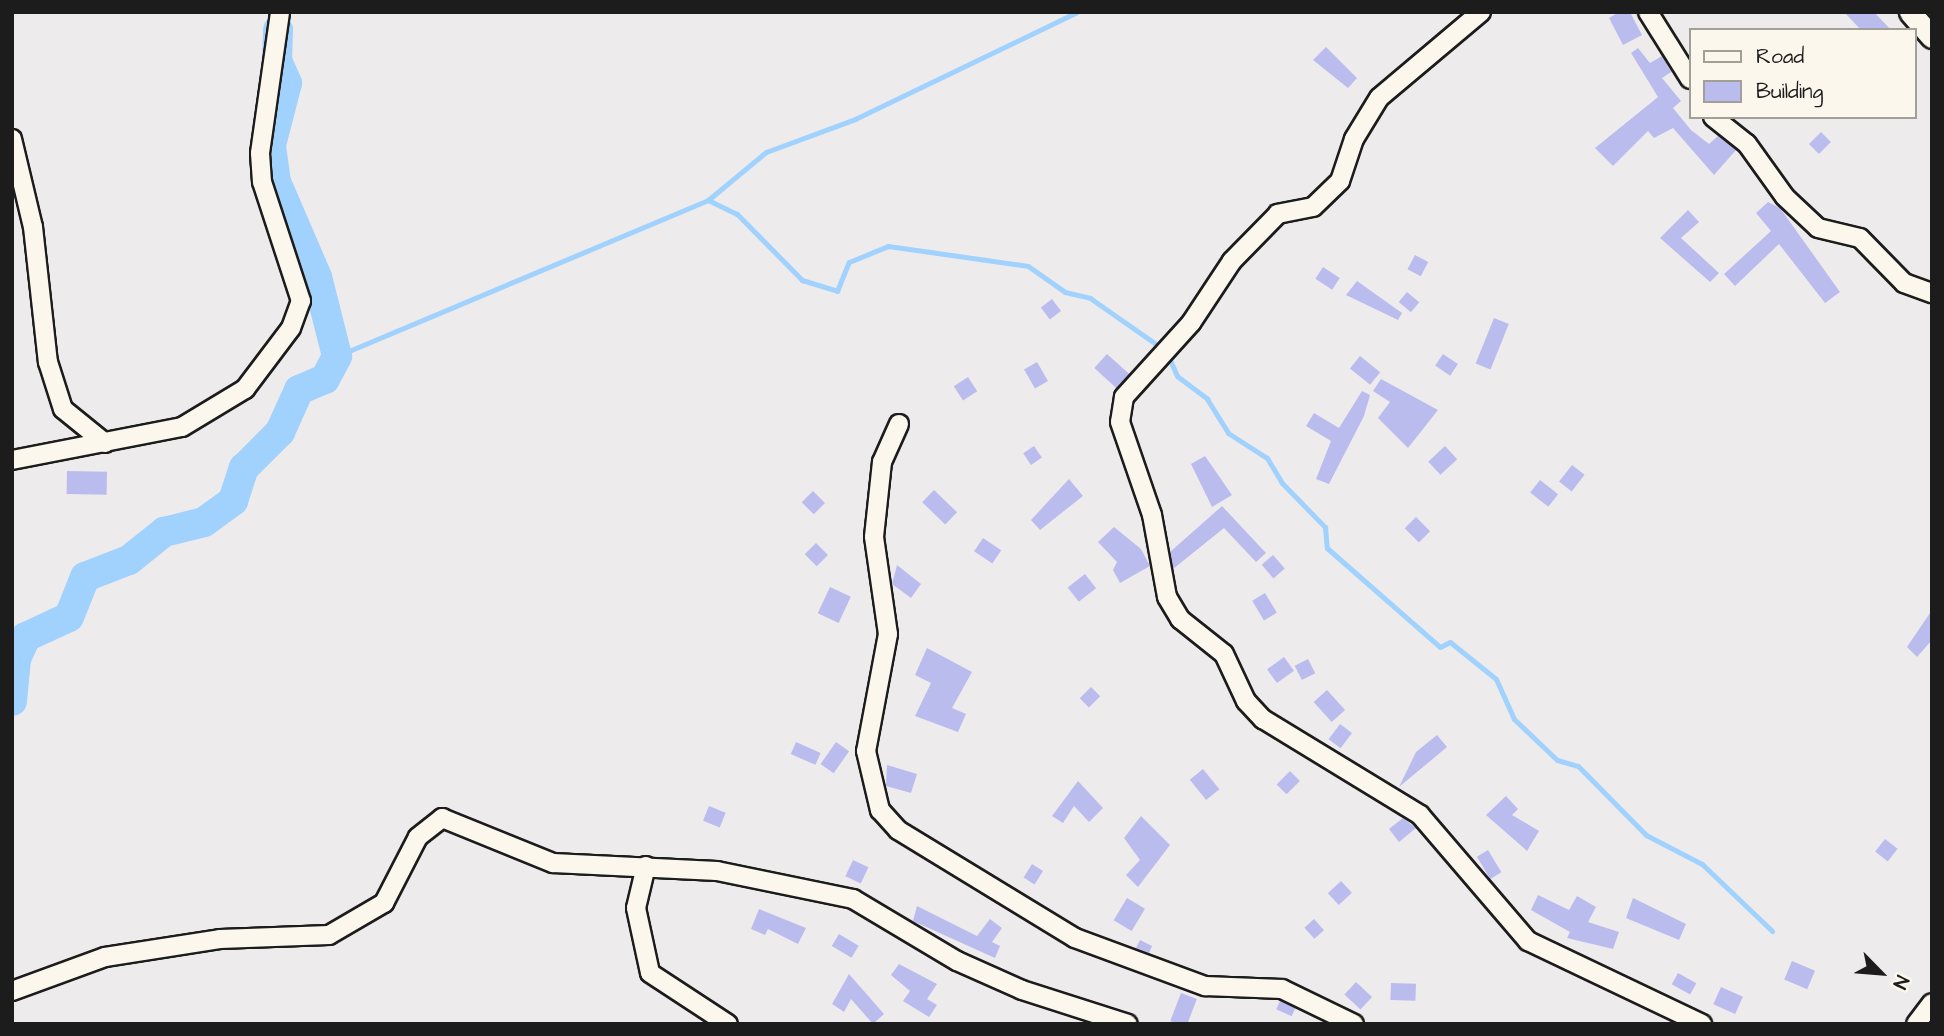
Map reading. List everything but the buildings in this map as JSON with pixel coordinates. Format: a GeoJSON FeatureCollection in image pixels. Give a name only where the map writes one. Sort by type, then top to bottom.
{"type":"FeatureCollection","features":[{"type":"Feature","properties":{"kind":"street"},"geometry":{"type":"LineString","coordinates":[[12,460],[182,427],[221,407],[270,364],[298,312],[301,301],[262,182],[260,153],[280,12]]}},
{"type":"Feature","properties":{"kind":"street"},"geometry":{"type":"LineString","coordinates":[[1481,12],[1379,98],[1354,139],[1339,181],[1312,207],[1278,214],[1232,261],[1192,323],[1124,397],[1120,422],[1152,515],[1167,597],[1180,619],[1224,654],[1246,701],[1262,719],[1420,815],[1528,941],[1702,1024]]}},
{"type":"Feature","properties":{"kind":"street"},"geometry":{"type":"LineString","coordinates":[[1648,12],[1688,76]]}},
{"type":"Feature","properties":{"kind":"street"},"geometry":{"type":"LineString","coordinates":[[1910,12],[1932,37]]}},
{"type":"Feature","properties":{"kind":"street"},"geometry":{"type":"LineString","coordinates":[[1715,119],[1746,144],[1785,197],[1818,228],[1860,238],[1904,283],[1932,293]]}},
{"type":"Feature","properties":{"kind":"street"},"geometry":{"type":"LineString","coordinates":[[12,139],[33,227],[48,362],[63,409],[106,443]]}},
{"type":"Feature","properties":{"kind":"street"},"geometry":{"type":"LineString","coordinates":[[899,424],[882,462],[874,537],[888,634],[866,751],[880,810],[898,830],[1075,938],[1205,986],[1282,989],[1354,1024]]}},
{"type":"Feature","properties":{"kind":"street"},"geometry":{"type":"LineString","coordinates":[[12,991],[105,957],[233,937],[329,935],[384,903],[418,837],[442,818],[553,863],[717,871],[853,899],[957,961],[1022,990],[1128,1024]]}},
{"type":"Feature","properties":{"kind":"street"},"geometry":{"type":"LineString","coordinates":[[646,866],[636,908],[650,973],[728,1024]]}},
{"type":"Feature","properties":{"kind":"street"},"geometry":{"type":"LineString","coordinates":[[1916,1024],[1932,1003]]}},
{"type":"Feature","properties":{"kind":"waterway"},"geometry":{"type":"LineString","coordinates":[[337,356],[708,200],[766,152],[855,119],[1077,12]]}},
{"type":"Feature","properties":{"kind":"waterway"},"geometry":{"type":"LineString","coordinates":[[12,701],[16,659],[26,637],[69,617],[85,577],[129,560],[164,532],[204,522],[233,501],[244,468],[280,432],[299,390],[325,379],[337,356],[317,277],[276,182],[271,145],[287,83],[277,61],[278,30]]}},
{"type":"Feature","properties":{"kind":"waterway"},"geometry":{"type":"LineString","coordinates":[[708,200],[737,214],[802,280],[837,291],[849,262],[888,246],[1028,266],[1065,292],[1090,298],[1166,351],[1177,376],[1207,399],[1228,433],[1267,458],[1282,483],[1325,527],[1327,548],[1440,647],[1450,642],[1496,679],[1514,719],[1557,760],[1578,766],[1646,835],[1702,864],[1772,931]]}}]}
